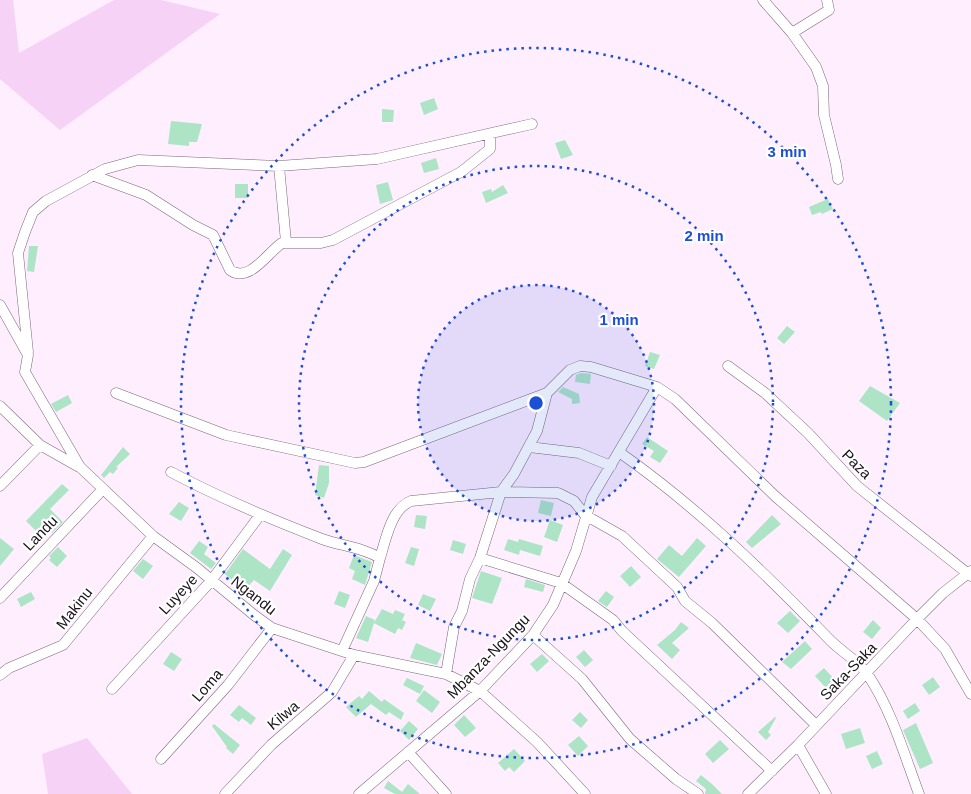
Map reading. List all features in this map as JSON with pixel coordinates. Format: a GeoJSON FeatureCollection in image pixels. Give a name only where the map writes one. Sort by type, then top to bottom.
{"type":"FeatureCollection","features":[{"type":"Feature","properties":{"kind":"street"},"geometry":{"type":"LineString","coordinates":[[763,0],[792,33],[816,66],[823,86],[824,115],[838,179]]}},
{"type":"Feature","properties":{"kind":"street"},"geometry":{"type":"LineString","coordinates":[[792,33],[829,10],[827,0]]}},
{"type":"Feature","properties":{"kind":"street"},"geometry":{"type":"LineString","coordinates":[[28,355],[18,253],[33,212],[46,202],[105,168],[138,160],[279,166],[376,159],[532,124]]}},
{"type":"Feature","properties":{"kind":"street"},"geometry":{"type":"LineString","coordinates":[[92,175],[146,195],[193,225],[213,235],[230,270],[234,273],[253,269],[278,245],[286,242],[310,244],[333,240],[450,179],[482,157],[490,149],[490,134]]}},
{"type":"Feature","properties":{"kind":"street"},"geometry":{"type":"LineString","coordinates":[[279,166],[286,242]]}},
{"type":"Feature","properties":{"kind":"street","name":"Ngandu"},"geometry":{"type":"LineString","coordinates":[[0,305],[28,355],[25,372],[80,467],[102,490],[153,536],[272,628],[354,655],[446,674],[480,691],[537,742],[585,794]]}},
{"type":"Feature","properties":{"kind":"street"},"geometry":{"type":"LineString","coordinates":[[116,394],[226,435],[355,463],[374,458],[547,393],[570,370],[580,366],[591,367],[657,387],[675,399],[775,496],[917,619],[945,649],[971,694]]}},
{"type":"Feature","properties":{"kind":"street","name":"Paza"},"geometry":{"type":"LineString","coordinates":[[728,366],[765,392],[808,433],[857,486],[970,574]]}},
{"type":"Feature","properties":{"kind":"street","name":"Mbanza-Ngungu"},"geometry":{"type":"LineString","coordinates":[[358,794],[480,691],[534,634],[553,604],[576,551],[585,515],[592,497],[657,387]]}},
{"type":"Feature","properties":{"kind":"street"},"geometry":{"type":"LineString","coordinates":[[446,674],[454,627],[462,611],[470,579],[480,558],[501,492],[529,447],[542,416],[547,393]]}},
{"type":"Feature","properties":{"kind":"street"},"geometry":{"type":"LineString","coordinates":[[0,406],[40,445],[80,467]]}},
{"type":"Feature","properties":{"kind":"street"},"geometry":{"type":"LineString","coordinates":[[0,486],[40,445]]}},
{"type":"Feature","properties":{"kind":"street"},"geometry":{"type":"LineString","coordinates":[[529,447],[579,453],[611,466]]}},
{"type":"Feature","properties":{"kind":"street"},"geometry":{"type":"LineString","coordinates":[[619,452],[722,533],[804,611],[830,640],[867,673],[888,712],[919,794]]}},
{"type":"Feature","properties":{"kind":"street"},"geometry":{"type":"LineString","coordinates":[[171,472],[215,496],[331,542],[370,552],[380,558]]}},
{"type":"Feature","properties":{"kind":"street","name":"Landu"},"geometry":{"type":"LineString","coordinates":[[0,598],[102,490]]}},
{"type":"Feature","properties":{"kind":"street"},"geometry":{"type":"LineString","coordinates":[[342,651],[374,581],[397,511],[403,504],[411,501],[501,492],[558,493],[574,502],[585,515],[622,536],[677,587],[685,600],[712,623],[816,725]]}},
{"type":"Feature","properties":{"kind":"street","name":"Luyeye"},"geometry":{"type":"LineString","coordinates":[[112,689],[211,580],[260,514]]}},
{"type":"Feature","properties":{"kind":"street","name":"Makinu"},"geometry":{"type":"LineString","coordinates":[[0,675],[9,668],[63,644],[153,536]]}},
{"type":"Feature","properties":{"kind":"street"},"geometry":{"type":"LineString","coordinates":[[480,558],[561,582],[613,620],[622,631],[772,771]]}},
{"type":"Feature","properties":{"kind":"street","name":"Saka-Saka"},"geometry":{"type":"LineString","coordinates":[[748,794],[798,745],[943,593],[970,574]]}},
{"type":"Feature","properties":{"kind":"street","name":"Loma"},"geometry":{"type":"LineString","coordinates":[[161,759],[228,685],[272,628]]}},
{"type":"Feature","properties":{"kind":"street"},"geometry":{"type":"LineString","coordinates":[[534,634],[582,679],[630,739],[698,794]]}},
{"type":"Feature","properties":{"kind":"street","name":"Kilwa"},"geometry":{"type":"LineString","coordinates":[[225,794],[271,745],[332,692],[354,655]]}},
{"type":"Feature","properties":{"kind":"street"},"geometry":{"type":"LineString","coordinates":[[798,745],[826,794]]}},
{"type":"Feature","properties":{"kind":"street"},"geometry":{"type":"LineString","coordinates":[[408,752],[446,794]]}},
{"type":"Feature","properties":{"kind":"shaded area"},"geometry":{"type":"Polygon","coordinates":[[[0,0],[13,0],[19,53],[114,0],[161,0],[220,14],[60,130],[0,79],[0,0]]]}},
{"type":"Feature","properties":{"kind":"shaded area"},"geometry":{"type":"Polygon","coordinates":[[[87,738],[132,794],[48,794],[42,754],[87,738]]]}},
{"type":"Feature","properties":{"kind":"building"},"geometry":{"type":"Polygon","coordinates":[[[434,98],[438,109],[424,115],[420,103],[434,98]]]}},
{"type":"Feature","properties":{"kind":"building"},"geometry":{"type":"Polygon","coordinates":[[[382,109],[394,110],[393,122],[382,122],[382,109]]]}},
{"type":"Feature","properties":{"kind":"building"},"geometry":{"type":"Polygon","coordinates":[[[171,121],[202,124],[197,142],[189,142],[189,146],[168,144],[171,121]]]}},
{"type":"Feature","properties":{"kind":"building"},"geometry":{"type":"Polygon","coordinates":[[[565,140],[573,155],[561,159],[555,143],[565,140]]]}},
{"type":"Feature","properties":{"kind":"building"},"geometry":{"type":"Polygon","coordinates":[[[436,158],[439,169],[424,173],[421,163],[436,158]]]}},
{"type":"Feature","properties":{"kind":"building"},"geometry":{"type":"Polygon","coordinates":[[[388,182],[393,200],[380,204],[376,185],[388,182]]]}},
{"type":"Feature","properties":{"kind":"building"},"geometry":{"type":"Polygon","coordinates":[[[235,184],[248,184],[248,198],[235,198],[235,184]]]}},
{"type":"Feature","properties":{"kind":"building"},"geometry":{"type":"Polygon","coordinates":[[[503,185],[508,193],[486,203],[482,192],[491,189],[492,192],[503,185]]]}},
{"type":"Feature","properties":{"kind":"building"},"geometry":{"type":"Polygon","coordinates":[[[828,199],[833,209],[822,214],[821,212],[812,215],[809,207],[828,199]]]}},
{"type":"Feature","properties":{"kind":"building"},"geometry":{"type":"Polygon","coordinates":[[[29,246],[38,246],[34,272],[27,271],[29,246]]]}},
{"type":"Feature","properties":{"kind":"building"},"geometry":{"type":"Polygon","coordinates":[[[787,326],[795,332],[784,344],[777,338],[787,326]]]}},
{"type":"Feature","properties":{"kind":"building"},"geometry":{"type":"Polygon","coordinates":[[[650,352],[660,355],[654,369],[645,366],[650,352]]]}},
{"type":"Feature","properties":{"kind":"building"},"geometry":{"type":"Polygon","coordinates":[[[581,373],[591,374],[590,384],[575,382],[576,375],[581,373]]]}},
{"type":"Feature","properties":{"kind":"building"},"geometry":{"type":"Polygon","coordinates":[[[870,386],[900,403],[887,421],[859,401],[870,386]]]}},
{"type":"Feature","properties":{"kind":"building"},"geometry":{"type":"Polygon","coordinates":[[[563,387],[579,394],[580,403],[572,404],[572,399],[558,392],[563,387]]]}},
{"type":"Feature","properties":{"kind":"building"},"geometry":{"type":"Polygon","coordinates":[[[68,395],[72,403],[56,412],[51,404],[68,395]]]}},
{"type":"Feature","properties":{"kind":"building"},"geometry":{"type":"Polygon","coordinates":[[[647,437],[668,451],[660,463],[650,457],[654,451],[642,444],[647,437]]]}},
{"type":"Feature","properties":{"kind":"building"},"geometry":{"type":"Polygon","coordinates":[[[123,447],[130,454],[116,467],[118,468],[113,474],[110,472],[104,478],[101,475],[123,447]]]}},
{"type":"Feature","properties":{"kind":"building"},"geometry":{"type":"Polygon","coordinates":[[[319,465],[329,466],[329,483],[324,498],[315,495],[319,465]]]}},
{"type":"Feature","properties":{"kind":"building"},"geometry":{"type":"Polygon","coordinates":[[[62,484],[69,490],[50,509],[63,522],[52,533],[49,530],[42,537],[26,521],[62,484]]]}},
{"type":"Feature","properties":{"kind":"building"},"geometry":{"type":"Polygon","coordinates":[[[541,500],[554,503],[551,516],[538,513],[541,500]]]}},
{"type":"Feature","properties":{"kind":"building"},"geometry":{"type":"Polygon","coordinates":[[[179,502],[189,508],[181,521],[169,514],[179,502]]]}},
{"type":"Feature","properties":{"kind":"building"},"geometry":{"type":"Polygon","coordinates":[[[416,515],[427,516],[425,529],[414,527],[416,515]]]}},
{"type":"Feature","properties":{"kind":"building"},"geometry":{"type":"Polygon","coordinates":[[[772,515],[781,524],[752,548],[746,542],[772,515]]]}},
{"type":"Feature","properties":{"kind":"building"},"geometry":{"type":"Polygon","coordinates":[[[550,520],[563,525],[557,542],[544,537],[550,520]]]}},
{"type":"Feature","properties":{"kind":"building"},"geometry":{"type":"Polygon","coordinates":[[[0,538],[14,549],[0,566],[0,538]]]}},
{"type":"Feature","properties":{"kind":"building"},"geometry":{"type":"Polygon","coordinates":[[[697,538],[706,546],[679,577],[657,559],[669,545],[682,556],[697,538]]]}},
{"type":"Feature","properties":{"kind":"building"},"geometry":{"type":"Polygon","coordinates":[[[508,539],[518,542],[519,539],[543,546],[540,556],[520,550],[519,555],[504,550],[508,539]]]}},
{"type":"Feature","properties":{"kind":"building"},"geometry":{"type":"Polygon","coordinates":[[[453,540],[466,544],[463,554],[450,550],[453,540]]]}},
{"type":"Feature","properties":{"kind":"building"},"geometry":{"type":"Polygon","coordinates":[[[199,541],[208,547],[204,554],[216,563],[211,569],[190,553],[199,541]]]}},
{"type":"Feature","properties":{"kind":"building"},"geometry":{"type":"Polygon","coordinates":[[[58,547],[67,556],[57,567],[49,560],[51,558],[49,556],[58,547]]]}},
{"type":"Feature","properties":{"kind":"building"},"geometry":{"type":"Polygon","coordinates":[[[411,547],[419,549],[414,566],[405,563],[411,547]]]}},
{"type":"Feature","properties":{"kind":"building"},"geometry":{"type":"Polygon","coordinates":[[[243,549],[270,569],[283,549],[292,555],[270,591],[254,580],[244,591],[225,574],[243,549]]]}},
{"type":"Feature","properties":{"kind":"building"},"geometry":{"type":"Polygon","coordinates":[[[354,555],[372,562],[365,585],[352,579],[355,571],[349,568],[354,555]]]}},
{"type":"Feature","properties":{"kind":"building"},"geometry":{"type":"Polygon","coordinates":[[[143,559],[153,566],[143,579],[133,571],[143,559]]]}},
{"type":"Feature","properties":{"kind":"building"},"geometry":{"type":"Polygon","coordinates":[[[631,566],[641,577],[630,587],[620,576],[631,566]]]}},
{"type":"Feature","properties":{"kind":"building"},"geometry":{"type":"Polygon","coordinates":[[[481,571],[502,578],[492,604],[472,598],[481,571]]]}},
{"type":"Feature","properties":{"kind":"building"},"geometry":{"type":"Polygon","coordinates":[[[526,579],[545,585],[543,592],[524,587],[526,579]]]}},
{"type":"Feature","properties":{"kind":"building"},"geometry":{"type":"Polygon","coordinates":[[[339,591],[350,595],[345,608],[334,604],[339,591]]]}},
{"type":"Feature","properties":{"kind":"building"},"geometry":{"type":"Polygon","coordinates":[[[606,591],[614,597],[607,607],[598,601],[606,591]]]}},
{"type":"Feature","properties":{"kind":"building"},"geometry":{"type":"Polygon","coordinates":[[[31,592],[35,599],[21,607],[17,599],[31,592]]]}},
{"type":"Feature","properties":{"kind":"building"},"geometry":{"type":"Polygon","coordinates":[[[423,594],[436,599],[430,611],[418,605],[423,594]]]}},
{"type":"Feature","properties":{"kind":"building"},"geometry":{"type":"Polygon","coordinates":[[[382,609],[393,614],[395,610],[405,614],[402,620],[406,622],[402,630],[398,628],[395,634],[374,623],[382,609]]]}},
{"type":"Feature","properties":{"kind":"building"},"geometry":{"type":"Polygon","coordinates":[[[790,611],[800,621],[788,633],[777,623],[790,611]]]}},
{"type":"Feature","properties":{"kind":"building"},"geometry":{"type":"Polygon","coordinates":[[[366,616],[375,620],[368,642],[356,638],[366,616]]]}},
{"type":"Feature","properties":{"kind":"building"},"geometry":{"type":"Polygon","coordinates":[[[873,620],[881,628],[872,639],[863,632],[873,620]]]}},
{"type":"Feature","properties":{"kind":"building"},"geometry":{"type":"Polygon","coordinates":[[[681,622],[689,628],[672,643],[680,650],[672,659],[657,645],[675,630],[681,622]]]}},
{"type":"Feature","properties":{"kind":"building"},"geometry":{"type":"Polygon","coordinates":[[[805,641],[812,649],[791,669],[782,662],[805,641]]]}},
{"type":"Feature","properties":{"kind":"building"},"geometry":{"type":"Polygon","coordinates":[[[416,643],[442,654],[437,665],[410,658],[416,643]]]}},
{"type":"Feature","properties":{"kind":"building"},"geometry":{"type":"Polygon","coordinates":[[[584,650],[593,660],[585,667],[576,657],[584,650]]]}},
{"type":"Feature","properties":{"kind":"building"},"geometry":{"type":"Polygon","coordinates":[[[171,652],[182,659],[174,671],[163,664],[171,652]]]}},
{"type":"Feature","properties":{"kind":"building"},"geometry":{"type":"Polygon","coordinates":[[[542,654],[549,661],[537,672],[530,664],[542,654]]]}},
{"type":"Feature","properties":{"kind":"building"},"geometry":{"type":"Polygon","coordinates":[[[824,668],[835,680],[826,688],[815,676],[824,668]]]}},
{"type":"Feature","properties":{"kind":"building"},"geometry":{"type":"Polygon","coordinates":[[[933,677],[940,687],[929,695],[922,685],[933,677]]]}},
{"type":"Feature","properties":{"kind":"building"},"geometry":{"type":"Polygon","coordinates":[[[407,678],[424,686],[420,694],[403,685],[407,678]]]}},
{"type":"Feature","properties":{"kind":"building"},"geometry":{"type":"Polygon","coordinates":[[[424,690],[440,702],[432,713],[416,701],[424,690]]]}},
{"type":"Feature","properties":{"kind":"building"},"geometry":{"type":"Polygon","coordinates":[[[369,691],[382,702],[384,699],[404,713],[401,720],[389,712],[386,715],[371,704],[356,717],[346,707],[359,696],[362,699],[369,691]]]}},
{"type":"Feature","properties":{"kind":"building"},"geometry":{"type":"Polygon","coordinates":[[[915,703],[920,711],[908,719],[903,711],[915,703]]]}},
{"type":"Feature","properties":{"kind":"building"},"geometry":{"type":"Polygon","coordinates":[[[239,705],[256,718],[251,725],[242,718],[239,722],[230,715],[239,705]]]}},
{"type":"Feature","properties":{"kind":"building"},"geometry":{"type":"Polygon","coordinates":[[[580,712],[588,720],[581,728],[572,720],[580,712]]]}},
{"type":"Feature","properties":{"kind":"building"},"geometry":{"type":"Polygon","coordinates":[[[464,715],[476,728],[465,737],[454,725],[464,715]]]}},
{"type":"Feature","properties":{"kind":"building"},"geometry":{"type":"Polygon","coordinates":[[[775,717],[768,732],[771,735],[766,740],[758,732],[775,717]]]}},
{"type":"Feature","properties":{"kind":"building"},"geometry":{"type":"Polygon","coordinates":[[[409,721],[418,729],[409,740],[400,731],[409,721]]]}},
{"type":"Feature","properties":{"kind":"building"},"geometry":{"type":"Polygon","coordinates":[[[916,723],[933,763],[920,769],[903,730],[916,723]]]}},
{"type":"Feature","properties":{"kind":"building"},"geometry":{"type":"Polygon","coordinates":[[[214,724],[240,745],[233,754],[226,748],[212,726],[214,724]]]}},
{"type":"Feature","properties":{"kind":"building"},"geometry":{"type":"Polygon","coordinates":[[[860,728],[865,743],[846,749],[841,734],[860,728]]]}},
{"type":"Feature","properties":{"kind":"building"},"geometry":{"type":"Polygon","coordinates":[[[579,736],[588,746],[578,756],[568,745],[579,736]]]}},
{"type":"Feature","properties":{"kind":"building"},"geometry":{"type":"Polygon","coordinates":[[[720,740],[729,749],[713,763],[705,754],[720,740]]]}},
{"type":"Feature","properties":{"kind":"building"},"geometry":{"type":"Polygon","coordinates":[[[514,749],[525,761],[514,772],[509,767],[505,771],[498,763],[514,749]]]}},
{"type":"Feature","properties":{"kind":"building"},"geometry":{"type":"Polygon","coordinates":[[[877,751],[883,764],[872,769],[866,756],[877,751]]]}},
{"type":"Feature","properties":{"kind":"building"},"geometry":{"type":"Polygon","coordinates":[[[701,775],[722,794],[705,794],[706,789],[696,781],[701,775]]]}},
{"type":"Feature","properties":{"kind":"building"},"geometry":{"type":"Polygon","coordinates":[[[388,781],[402,792],[408,784],[420,794],[395,794],[384,788],[388,781]]]}}]}
